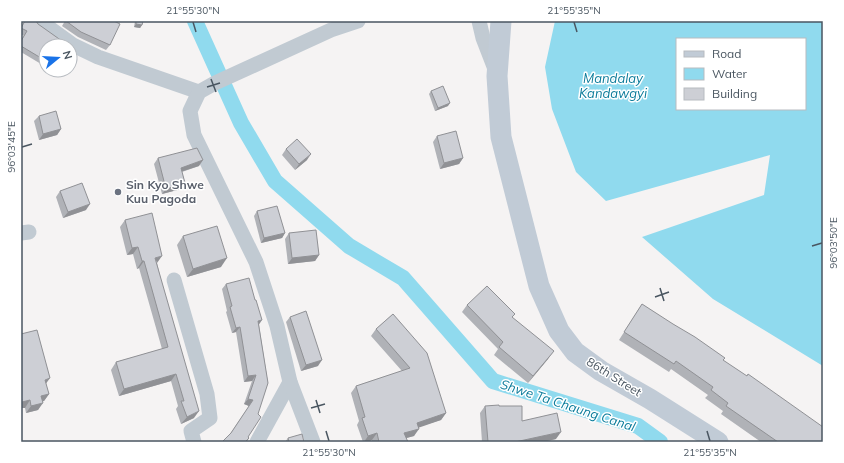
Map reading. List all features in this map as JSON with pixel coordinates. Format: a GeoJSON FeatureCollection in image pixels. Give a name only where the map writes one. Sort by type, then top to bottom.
{"type":"FeatureCollection","features":[{"type":"Feature","properties":{"kind":"main road","name":"86th Street"},"geometry":{"type":"LineString","coordinates":[[501,21],[497,76],[501,137],[539,286],[559,331],[576,352],[601,371],[650,399],[718,442]]}},
{"type":"Feature","properties":{"kind":"street"},"geometry":{"type":"LineString","coordinates":[[40,21],[73,45],[98,57],[199,92]]}},
{"type":"Feature","properties":{"kind":"street"},"geometry":{"type":"LineString","coordinates":[[313,442],[290,382],[277,326],[256,262],[194,135],[190,111],[199,92],[215,82],[330,30],[358,21]]}},
{"type":"Feature","properties":{"kind":"street"},"geometry":{"type":"LineString","coordinates":[[479,21],[483,38],[497,76]]}},
{"type":"Feature","properties":{"kind":"street"},"geometry":{"type":"LineString","coordinates":[[174,280],[207,394],[210,418],[191,431],[194,442]]}},
{"type":"Feature","properties":{"kind":"street"},"geometry":{"type":"LineString","coordinates":[[256,442],[290,382]]}},
{"type":"Feature","properties":{"kind":"water","name":"Mandalay Kandawgyi"},"geometry":{"type":"Polygon","coordinates":[[[555,21],[823,21],[823,366],[713,299],[642,237],[764,195],[770,155],[606,201],[576,172],[552,109],[545,67],[555,21]]]}},
{"type":"Feature","properties":{"kind":"building"},"geometry":{"type":"Polygon","coordinates":[[[25,21],[36,21],[58,38],[38,38],[38,56],[21,46],[21,41],[27,31],[21,28],[25,21]]]}},
{"type":"Feature","properties":{"kind":"building"},"geometry":{"type":"Polygon","coordinates":[[[66,21],[114,21],[120,24],[110,45],[81,32],[66,21]]]}},
{"type":"Feature","properties":{"kind":"building"},"geometry":{"type":"Polygon","coordinates":[[[136,21],[143,21],[142,25],[136,24],[136,21]]]}},
{"type":"Feature","properties":{"kind":"building"},"geometry":{"type":"Polygon","coordinates":[[[443,86],[450,103],[438,108],[431,91],[443,86]]]}},
{"type":"Feature","properties":{"kind":"building"},"geometry":{"type":"Polygon","coordinates":[[[56,111],[61,129],[43,134],[39,116],[56,111]]]}},
{"type":"Feature","properties":{"kind":"building"},"geometry":{"type":"Polygon","coordinates":[[[456,131],[463,158],[444,163],[437,136],[456,131]]]}},
{"type":"Feature","properties":{"kind":"building"},"geometry":{"type":"Polygon","coordinates":[[[297,139],[311,154],[299,164],[286,149],[297,139]]]}},
{"type":"Feature","properties":{"kind":"building"},"geometry":{"type":"Polygon","coordinates":[[[197,148],[203,160],[181,168],[185,183],[166,189],[158,158],[197,148]]]}},
{"type":"Feature","properties":{"kind":"building"},"geometry":{"type":"Polygon","coordinates":[[[82,183],[90,204],[68,212],[60,191],[82,183]]]}},
{"type":"Feature","properties":{"kind":"building"},"geometry":{"type":"Polygon","coordinates":[[[277,206],[285,233],[264,238],[257,211],[277,206]]]}},
{"type":"Feature","properties":{"kind":"building"},"geometry":{"type":"Polygon","coordinates":[[[152,213],[162,256],[155,258],[199,411],[187,417],[181,401],[184,401],[176,374],[124,389],[116,362],[168,347],[144,261],[142,261],[138,247],[132,248],[125,220],[152,213]]]}},
{"type":"Feature","properties":{"kind":"building"},"geometry":{"type":"Polygon","coordinates":[[[217,226],[227,258],[193,269],[183,236],[217,226]]]}},
{"type":"Feature","properties":{"kind":"building"},"geometry":{"type":"Polygon","coordinates":[[[316,230],[319,255],[292,258],[289,233],[316,230]]]}},
{"type":"Feature","properties":{"kind":"building"},"geometry":{"type":"Polygon","coordinates":[[[249,278],[262,320],[258,321],[268,383],[258,414],[261,417],[248,437],[249,438],[245,442],[223,442],[231,433],[253,400],[248,399],[256,375],[248,376],[240,327],[236,328],[226,284],[249,278]]]}},
{"type":"Feature","properties":{"kind":"building"},"geometry":{"type":"Polygon","coordinates":[[[487,286],[515,314],[512,317],[554,351],[533,376],[499,347],[503,342],[467,305],[487,286]]]}},
{"type":"Feature","properties":{"kind":"building"},"geometry":{"type":"Polygon","coordinates":[[[642,304],[695,337],[725,358],[723,360],[747,376],[748,374],[823,427],[823,442],[778,442],[726,406],[728,403],[711,390],[713,387],[676,361],[674,364],[624,332],[642,304]]]}},
{"type":"Feature","properties":{"kind":"building"},"geometry":{"type":"Polygon","coordinates":[[[306,311],[322,360],[306,365],[290,317],[306,311]]]}},
{"type":"Feature","properties":{"kind":"building"},"geometry":{"type":"Polygon","coordinates":[[[393,314],[427,353],[446,413],[417,423],[419,429],[404,433],[408,442],[379,442],[377,433],[368,436],[362,418],[365,417],[356,386],[410,368],[376,329],[393,314]]]}},
{"type":"Feature","properties":{"kind":"building"},"geometry":{"type":"Polygon","coordinates":[[[37,330],[50,378],[45,380],[49,394],[41,396],[43,403],[31,406],[30,400],[21,403],[21,334],[37,330]]]}},
{"type":"Feature","properties":{"kind":"building"},"geometry":{"type":"Polygon","coordinates":[[[485,406],[522,406],[522,421],[557,413],[561,432],[515,442],[488,442],[485,406]]]}},
{"type":"Feature","properties":{"kind":"building"},"geometry":{"type":"Polygon","coordinates":[[[302,434],[304,442],[289,442],[288,438],[302,434]]]}},
{"type":"Feature","properties":{"kind":"waterway","name":"Shwe Ta Chaung Canal"},"geometry":{"type":"LineString","coordinates":[[195,21],[241,123],[275,181],[349,246],[403,278],[493,381],[638,426],[660,442]]}},
{"type":"Feature","properties":{"kind":"place","name":"Sin Kyo Shwe Kuu Pagoda"},"geometry":{"type":"Point","coordinates":[118,192]}}]}
